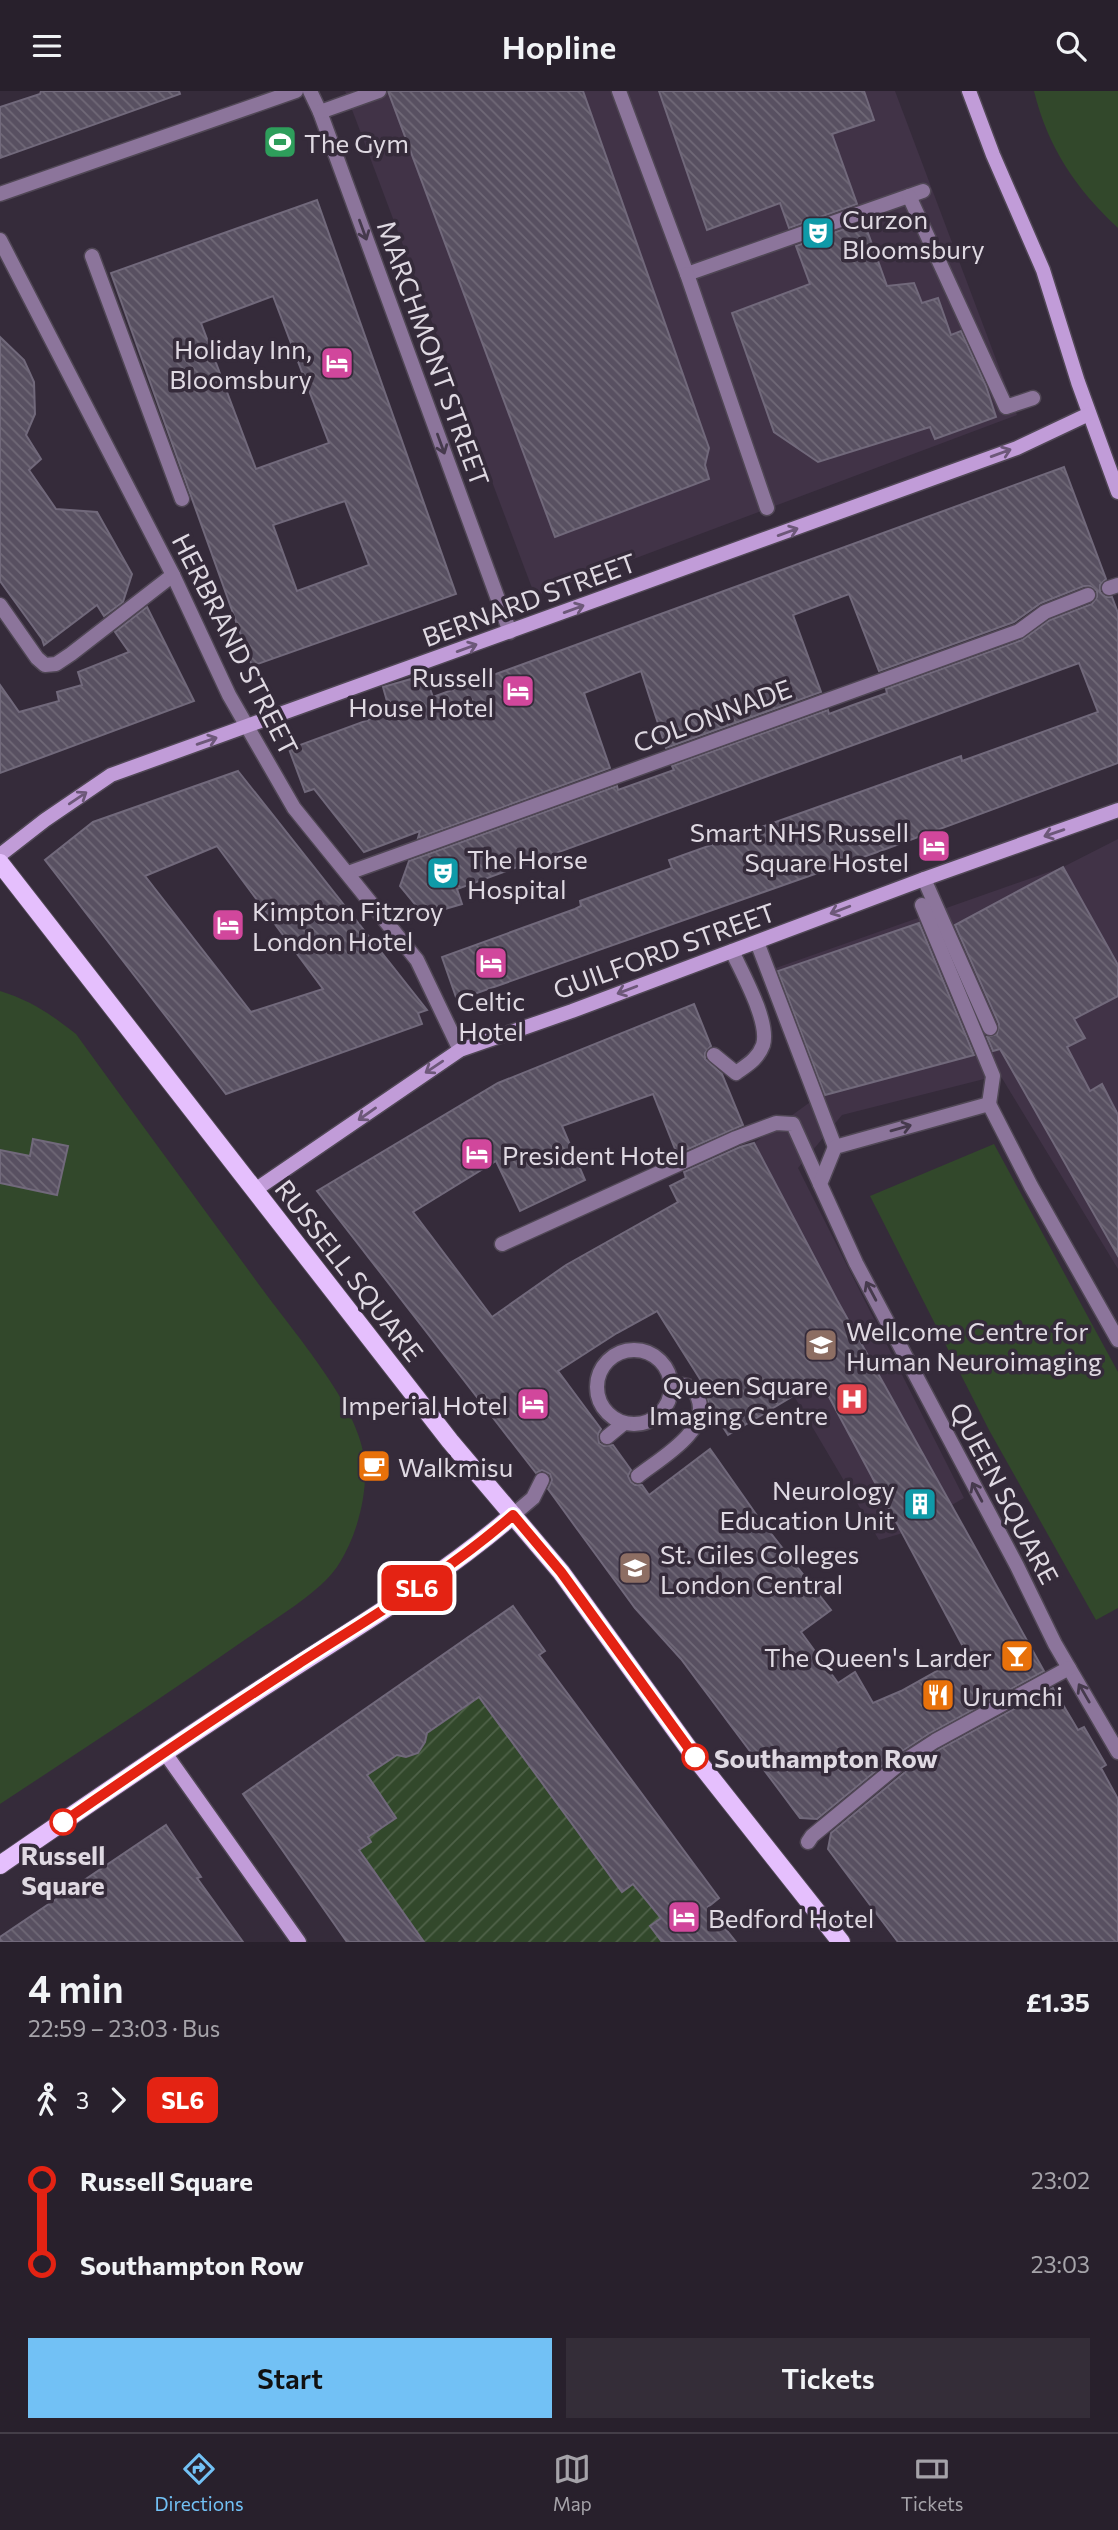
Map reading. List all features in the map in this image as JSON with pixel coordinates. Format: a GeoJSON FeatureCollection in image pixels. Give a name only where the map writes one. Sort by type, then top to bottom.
{"type":"FeatureCollection","features":[{"type":"Feature","properties":{"kind":"main road"},"geometry":{"type":"LineString","coordinates":[[969,91],[1042,269],[1089,414],[1118,492]]}},
{"type":"Feature","properties":{"kind":"main road","name":"BERNARD STREET"},"geometry":{"type":"LineString","coordinates":[[0,855],[111,775],[1017,447],[1089,414]]}},
{"type":"Feature","properties":{"kind":"main road","name":"GUILFORD STREET"},"geometry":{"type":"LineString","coordinates":[[254,1190],[460,1050],[572,1011],[924,879],[1118,811]]}},
{"type":"Feature","properties":{"kind":"main road","name":"RUSSELL SQUARE"},"geometry":{"type":"LineString","coordinates":[[0,863],[442,1431],[513,1515]]}},
{"type":"Feature","properties":{"kind":"main road"},"geometry":{"type":"LineString","coordinates":[[0,1865],[230,1709],[432,1578],[513,1515],[561,1572],[697,1760],[841,1942]]}},
{"type":"Feature","properties":{"kind":"main road"},"geometry":{"type":"LineString","coordinates":[[165,1753],[299,1942]]}},
{"type":"Feature","properties":{"kind":"street"},"geometry":{"type":"LineString","coordinates":[[0,194],[296,91]]}},
{"type":"Feature","properties":{"kind":"street","name":"MARCHMONT STREET"},"geometry":{"type":"LineString","coordinates":[[310,91],[510,632]]}},
{"type":"Feature","properties":{"kind":"street"},"geometry":{"type":"LineString","coordinates":[[320,112],[379,91]]}},
{"type":"Feature","properties":{"kind":"street"},"geometry":{"type":"LineString","coordinates":[[619,91],[687,274],[767,508]]}},
{"type":"Feature","properties":{"kind":"street"},"geometry":{"type":"LineString","coordinates":[[687,274],[916,193],[1006,407],[1033,398]]}},
{"type":"Feature","properties":{"kind":"street","name":"HERBRAND STREET"},"geometry":{"type":"LineString","coordinates":[[0,240],[173,575],[229,695],[294,808],[417,960],[460,1050]]}},
{"type":"Feature","properties":{"kind":"street"},"geometry":{"type":"LineString","coordinates":[[92,256],[182,499]]}},
{"type":"Feature","properties":{"kind":"street"},"geometry":{"type":"LineString","coordinates":[[0,605],[37,658],[45,665],[56,664],[173,575]]}},
{"type":"Feature","properties":{"kind":"street","name":"COLONNADE"},"geometry":{"type":"LineString","coordinates":[[348,873],[1019,631],[1045,612],[1088,595]]}},
{"type":"Feature","properties":{"kind":"street"},"geometry":{"type":"LineString","coordinates":[[924,879],[990,1028]]}},
{"type":"Feature","properties":{"kind":"street"},"geometry":{"type":"LineString","coordinates":[[922,905],[993,1076],[989,1104],[1031,1187],[1118,1340]]}},
{"type":"Feature","properties":{"kind":"street"},"geometry":{"type":"LineString","coordinates":[[757,942],[835,1147],[820,1184]]}},
{"type":"Feature","properties":{"kind":"street"},"geometry":{"type":"LineString","coordinates":[[714,1055],[736,1073],[754,1061],[764,1044],[762,1020],[732,951]]}},
{"type":"Feature","properties":{"kind":"street"},"geometry":{"type":"LineString","coordinates":[[835,1147],[989,1104]]}},
{"type":"Feature","properties":{"kind":"street","name":"QUEEN SQUARE"},"geometry":{"type":"LineString","coordinates":[[502,1244],[736,1138],[776,1123],[793,1124],[856,1263],[1017,1566],[1055,1644],[1118,1752]]}},
{"type":"Feature","properties":{"kind":"street"},"geometry":{"type":"LineString","coordinates":[[626,1350],[651,1353],[661,1361],[671,1384],[666,1407],[658,1416],[648,1422],[624,1423],[613,1418],[604,1409],[598,1398],[596,1385],[598,1373],[605,1362],[626,1350]]}},
{"type":"Feature","properties":{"kind":"street"},"geometry":{"type":"LineString","coordinates":[[638,1476],[695,1429],[700,1403],[695,1390],[688,1385],[671,1384]]}},
{"type":"Feature","properties":{"kind":"street"},"geometry":{"type":"LineString","coordinates":[[607,1437],[624,1423]]}},
{"type":"Feature","properties":{"kind":"street"},"geometry":{"type":"LineString","coordinates":[[513,1515],[533,1498],[542,1481]]}},
{"type":"Feature","properties":{"kind":"street"},"geometry":{"type":"LineString","coordinates":[[808,1842],[898,1765],[935,1741],[1069,1668]]}},
{"type":"Feature","properties":{"kind":"shaded area"},"geometry":{"type":"Polygon","coordinates":[[[345,91],[895,91],[1017,415],[535,596],[345,91]]]}},
{"type":"Feature","properties":{"kind":"shaded area"},"geometry":{"type":"Polygon","coordinates":[[[1118,839],[1118,1269],[1000,1075],[842,1115],[798,1168],[964,1498],[903,1533],[879,1540],[670,1186],[754,1143],[817,1097],[773,969],[1063,867],[1118,839]]]}},
{"type":"Feature","properties":{"kind":"green space"},"geometry":{"type":"Polygon","coordinates":[[[1034,91],[1118,91],[1118,228],[1089,198],[1066,166],[1047,131],[1034,91]]]}},
{"type":"Feature","properties":{"kind":"green space","name":"Russell Square"},"geometry":{"type":"Polygon","coordinates":[[[0,991],[40,1009],[76,1034],[337,1392],[359,1435],[364,1456],[365,1484],[360,1514],[350,1542],[337,1567],[319,1587],[185,1681],[0,1804],[0,991]]]}},
{"type":"Feature","properties":{"kind":"green space"},"geometry":{"type":"Polygon","coordinates":[[[994,1144],[1118,1372],[1118,1608],[1096,1620],[989,1430],[870,1196],[994,1144]]]}},
{"type":"Feature","properties":{"kind":"green space"},"geometry":{"type":"Polygon","coordinates":[[[484,1680],[691,1942],[396,1942],[311,1786],[484,1680]]]}},
{"type":"Feature","properties":{"kind":"building"},"geometry":{"type":"Polygon","coordinates":[[[41,91],[179,91],[180,94],[0,158],[0,107],[40,94],[41,91]]]}},
{"type":"Feature","properties":{"kind":"building"},"geometry":{"type":"Polygon","coordinates":[[[388,91],[583,91],[709,448],[705,465],[709,479],[555,537],[388,91]]]}},
{"type":"Feature","properties":{"kind":"building"},"geometry":{"type":"Polygon","coordinates":[[[659,91],[864,91],[874,120],[832,134],[857,204],[789,228],[780,203],[707,230],[659,91]]]}},
{"type":"Feature","properties":{"kind":"building"},"geometry":{"type":"Polygon","coordinates":[[[317,200],[456,594],[252,666],[111,273],[317,200]],[[273,296],[201,323],[256,469],[329,443],[273,296]],[[345,501],[273,525],[297,591],[369,565],[345,501]]]}},
{"type":"Feature","properties":{"kind":"building"},"geometry":{"type":"Polygon","coordinates":[[[864,222],[887,286],[914,283],[922,303],[938,298],[951,335],[961,331],[986,386],[996,417],[935,439],[930,427],[818,462],[774,432],[732,313],[810,284],[796,246],[864,222]]]}},
{"type":"Feature","properties":{"kind":"building"},"geometry":{"type":"Polygon","coordinates":[[[0,337],[24,360],[34,382],[35,414],[26,435],[41,459],[29,470],[56,509],[97,512],[132,574],[123,602],[104,616],[97,605],[44,645],[0,581],[0,337]]]}},
{"type":"Feature","properties":{"kind":"building"},"geometry":{"type":"Polygon","coordinates":[[[1064,467],[1106,579],[1100,585],[1100,592],[1106,597],[1112,597],[1118,613],[1118,763],[883,850],[457,1000],[442,957],[575,909],[581,906],[580,901],[672,868],[669,860],[961,756],[962,761],[1098,712],[1079,663],[457,889],[462,904],[424,915],[400,886],[409,861],[617,786],[618,790],[674,770],[672,766],[828,710],[829,714],[887,693],[886,689],[1022,640],[1050,620],[1092,604],[1097,597],[1097,591],[1090,586],[1084,586],[1041,603],[1014,622],[879,671],[849,594],[793,615],[821,692],[666,748],[641,671],[584,693],[610,768],[418,838],[420,831],[364,852],[314,789],[305,792],[289,749],[390,712],[383,687],[425,675],[433,697],[1064,467]]]}},
{"type":"Feature","properties":{"kind":"building"},"geometry":{"type":"Polygon","coordinates":[[[147,607],[194,701],[0,773],[0,685],[19,712],[59,701],[57,692],[82,685],[78,672],[129,652],[115,632],[147,607]]]}},
{"type":"Feature","properties":{"kind":"building"},"geometry":{"type":"Polygon","coordinates":[[[238,771],[427,1010],[418,1013],[422,1024],[226,1094],[45,860],[93,822],[238,771]],[[217,846],[145,876],[251,1012],[323,989],[217,846]]]}},
{"type":"Feature","properties":{"kind":"building"},"geometry":{"type":"Polygon","coordinates":[[[1063,867],[1118,965],[1118,996],[1074,1019],[1085,1038],[1067,1047],[1090,1091],[1102,1084],[1118,1115],[1118,1256],[1000,1049],[993,1051],[987,1037],[997,1034],[999,1024],[955,925],[1063,867]]]}},
{"type":"Feature","properties":{"kind":"building"},"geometry":{"type":"Polygon","coordinates":[[[919,923],[974,1055],[825,1095],[778,971],[919,923]]]}},
{"type":"Feature","properties":{"kind":"building"},"geometry":{"type":"Polygon","coordinates":[[[694,1004],[711,1046],[705,1053],[705,1059],[722,1074],[743,1125],[677,1154],[653,1094],[562,1126],[585,1180],[520,1211],[496,1161],[413,1212],[492,1317],[566,1265],[678,1202],[670,1186],[686,1178],[684,1172],[754,1143],[837,1300],[1044,1671],[930,1733],[893,1757],[817,1819],[800,1818],[681,1659],[635,1608],[548,1489],[552,1480],[550,1474],[542,1470],[536,1473],[317,1191],[498,1083],[694,1004]],[[657,1311],[558,1371],[601,1429],[598,1434],[599,1443],[604,1446],[613,1445],[631,1470],[628,1476],[631,1482],[642,1485],[649,1495],[710,1449],[758,1517],[831,1610],[801,1632],[838,1683],[855,1672],[873,1703],[901,1691],[967,1654],[820,1380],[728,1435],[709,1405],[705,1389],[697,1381],[700,1379],[657,1311]]]}},
{"type":"Feature","properties":{"kind":"building"},"geometry":{"type":"Polygon","coordinates":[[[33,1139],[68,1146],[57,1195],[0,1183],[0,1150],[30,1156],[33,1139]]]}},
{"type":"Feature","properties":{"kind":"building"},"geometry":{"type":"Polygon","coordinates":[[[513,1606],[545,1651],[539,1655],[719,1898],[708,1907],[736,1942],[662,1942],[650,1926],[661,1918],[633,1884],[622,1892],[479,1697],[427,1733],[418,1753],[406,1757],[397,1755],[367,1775],[396,1818],[368,1837],[371,1842],[359,1850],[424,1942],[347,1942],[243,1794],[513,1606]]]}},
{"type":"Feature","properties":{"kind":"building"},"geometry":{"type":"Polygon","coordinates":[[[1053,1688],[1078,1730],[1084,1727],[1106,1765],[1101,1768],[1118,1799],[1118,1942],[898,1942],[828,1849],[831,1833],[904,1773],[940,1749],[1053,1688]]]}},
{"type":"Feature","properties":{"kind":"building"},"geometry":{"type":"Polygon","coordinates":[[[166,1825],[201,1877],[197,1878],[243,1942],[0,1942],[0,1937],[166,1825]]]}},
{"type":"Feature","properties":{"kind":"bus line","name":"SL6"},"geometry":{"type":"LineString","coordinates":[[63,1822],[230,1709],[432,1578],[513,1515],[561,1572],[695,1757]]}},
{"type":"Feature","properties":{"kind":"place","name":"The Gym"},"geometry":{"type":"Point","coordinates":[280,142]}},
{"type":"Feature","properties":{"kind":"place","name":"Curzon Bloomsbury"},"geometry":{"type":"Point","coordinates":[818,233]}},
{"type":"Feature","properties":{"kind":"place","name":"Holiday Inn, Bloomsbury"},"geometry":{"type":"Point","coordinates":[337,363]}},
{"type":"Feature","properties":{"kind":"place","name":"Russell House Hotel"},"geometry":{"type":"Point","coordinates":[518,691]}},
{"type":"Feature","properties":{"kind":"place","name":"Smart NHS Russell Square Hostel"},"geometry":{"type":"Point","coordinates":[934,846]}},
{"type":"Feature","properties":{"kind":"place","name":"The Horse Hospital"},"geometry":{"type":"Point","coordinates":[443,873]}},
{"type":"Feature","properties":{"kind":"place","name":"Kimpton Fitzroy London Hotel"},"geometry":{"type":"Point","coordinates":[228,925]}},
{"type":"Feature","properties":{"kind":"place","name":"Celtic Hotel"},"geometry":{"type":"Point","coordinates":[491,963]}},
{"type":"Feature","properties":{"kind":"place","name":"President Hotel"},"geometry":{"type":"Point","coordinates":[477,1154]}},
{"type":"Feature","properties":{"kind":"place","name":"Wellcome Centre for Human Neuroimaging"},"geometry":{"type":"Point","coordinates":[821,1345]}},
{"type":"Feature","properties":{"kind":"place","name":"Queen Square Imaging Centre"},"geometry":{"type":"Point","coordinates":[852,1399]}},
{"type":"Feature","properties":{"kind":"place","name":"Imperial Hotel"},"geometry":{"type":"Point","coordinates":[533,1404]}},
{"type":"Feature","properties":{"kind":"place","name":"Walkmisu"},"geometry":{"type":"Point","coordinates":[374,1466]}},
{"type":"Feature","properties":{"kind":"place","name":"Neurology Education Unit"},"geometry":{"type":"Point","coordinates":[920,1504]}},
{"type":"Feature","properties":{"kind":"place","name":"St. Giles Colleges London Central"},"geometry":{"type":"Point","coordinates":[635,1568]}},
{"type":"Feature","properties":{"kind":"place","name":"The Queen's Larder"},"geometry":{"type":"Point","coordinates":[1017,1656]}},
{"type":"Feature","properties":{"kind":"place","name":"Urumchi"},"geometry":{"type":"Point","coordinates":[938,1695]}},
{"type":"Feature","properties":{"kind":"place","name":"Southampton Row"},"geometry":{"type":"Point","coordinates":[695,1757]}},
{"type":"Feature","properties":{"kind":"place","name":"Russell Square"},"geometry":{"type":"Point","coordinates":[63,1822]}},
{"type":"Feature","properties":{"kind":"place","name":"Bedford Hotel"},"geometry":{"type":"Point","coordinates":[684,1917]}}]}
